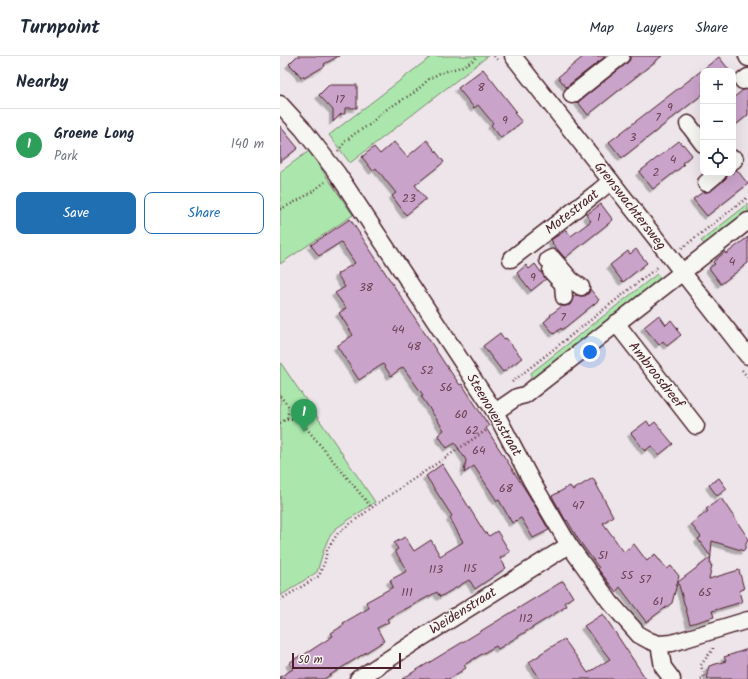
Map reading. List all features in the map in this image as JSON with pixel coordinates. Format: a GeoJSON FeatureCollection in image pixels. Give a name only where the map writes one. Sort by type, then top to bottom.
{"type":"FeatureCollection","features":[{"type":"Feature","properties":{"kind":"street","name":"Grenswachtersweg"},"geometry":{"type":"LineString","coordinates":[[513,56],[748,356]]}},
{"type":"Feature","properties":{"kind":"street"},"geometry":{"type":"LineString","coordinates":[[572,95],[621,56]]}},
{"type":"Feature","properties":{"kind":"street","name":"Steenovenstraat"},"geometry":{"type":"LineString","coordinates":[[280,104],[302,128],[337,173],[498,417],[532,482],[569,545],[610,602],[640,635],[659,644]]}},
{"type":"Feature","properties":{"kind":"street"},"geometry":{"type":"LineString","coordinates":[[688,124],[700,140]]}},
{"type":"Feature","properties":{"kind":"street"},"geometry":{"type":"LineString","coordinates":[[706,183],[714,176]]}},
{"type":"Feature","properties":{"kind":"street","name":"Motestraat"},"geometry":{"type":"LineString","coordinates":[[511,259],[611,181]]}},
{"type":"Feature","properties":{"kind":"street"},"geometry":{"type":"LineString","coordinates":[[498,417],[517,397],[525,395],[748,221]]}},
{"type":"Feature","properties":{"kind":"street","name":"Motestraat"},"geometry":{"type":"LineString","coordinates":[[534,241],[548,260]]}},
{"type":"Feature","properties":{"kind":"street"},"geometry":{"type":"LineString","coordinates":[[564,297],[563,284],[548,266],[548,260],[552,258],[571,280],[581,287]]}},
{"type":"Feature","properties":{"kind":"street","name":"Ambroosdreef"},"geometry":{"type":"LineString","coordinates":[[616,323],[696,426]]}},
{"type":"Feature","properties":{"kind":"street","name":"Weidenstraat"},"geometry":{"type":"LineString","coordinates":[[358,679],[569,545]]}},
{"type":"Feature","properties":{"kind":"street"},"geometry":{"type":"LineString","coordinates":[[672,679],[664,667],[659,644],[672,643],[748,620]]}},
{"type":"Feature","properties":{"kind":"path"},"geometry":{"type":"LineString","coordinates":[[327,160],[354,134],[369,126],[384,111],[415,92],[429,79],[440,73],[461,67],[478,56]]}},
{"type":"Feature","properties":{"kind":"path"},"geometry":{"type":"LineString","coordinates":[[280,209],[313,192],[337,173]]}},
{"type":"Feature","properties":{"kind":"path"},"geometry":{"type":"LineString","coordinates":[[511,383],[748,197]]}},
{"type":"Feature","properties":{"kind":"path"},"geometry":{"type":"LineString","coordinates":[[280,396],[289,407],[287,419]]}},
{"type":"Feature","properties":{"kind":"path"},"geometry":{"type":"LineString","coordinates":[[280,600],[319,576],[327,550],[338,533],[498,417]]}},
{"type":"Feature","properties":{"kind":"path"},"geometry":{"type":"LineString","coordinates":[[280,423],[287,419],[298,418],[372,508]]}},
{"type":"Feature","properties":{"kind":"path"},"geometry":{"type":"LineString","coordinates":[[701,679],[704,677],[701,665],[713,649],[709,632]]}},
{"type":"Feature","properties":{"kind":"green space"},"geometry":{"type":"Polygon","coordinates":[[[432,56],[488,56],[350,163],[329,135],[432,56]]]}},
{"type":"Feature","properties":{"kind":"green space"},"geometry":{"type":"Polygon","coordinates":[[[309,151],[353,215],[280,264],[280,172],[309,151]]]}},
{"type":"Feature","properties":{"kind":"green space"},"geometry":{"type":"Polygon","coordinates":[[[748,204],[748,212],[705,245],[701,241],[748,204]]]}},
{"type":"Feature","properties":{"kind":"green space"},"geometry":{"type":"Polygon","coordinates":[[[657,274],[662,280],[531,384],[531,373],[657,274]]]}},
{"type":"Feature","properties":{"kind":"green space"},"geometry":{"type":"Polygon","coordinates":[[[280,362],[375,502],[335,529],[328,539],[317,572],[280,596],[280,362]]]}},
{"type":"Feature","properties":{"kind":"building"},"geometry":{"type":"Polygon","coordinates":[[[297,56],[339,56],[324,64],[325,66],[304,78],[303,76],[301,78],[289,64],[297,56]]]}},
{"type":"Feature","properties":{"kind":"building"},"geometry":{"type":"Polygon","coordinates":[[[584,56],[606,56],[566,87],[558,77],[584,56]]]}},
{"type":"Feature","properties":{"kind":"building"},"geometry":{"type":"Polygon","coordinates":[[[630,56],[662,56],[588,115],[578,102],[627,63],[630,60],[630,56]]]}},
{"type":"Feature","properties":{"kind":"building"},"geometry":{"type":"Polygon","coordinates":[[[719,57],[728,68],[705,68],[719,57]]]}},
{"type":"Feature","properties":{"kind":"building"},"geometry":{"type":"Polygon","coordinates":[[[483,69],[516,111],[514,113],[522,122],[501,138],[491,125],[493,123],[478,105],[474,108],[458,88],[483,69]]]}},
{"type":"Feature","properties":{"kind":"building"},"geometry":{"type":"Polygon","coordinates":[[[700,72],[700,96],[622,158],[609,142],[700,72]]]}},
{"type":"Feature","properties":{"kind":"building"},"geometry":{"type":"Polygon","coordinates":[[[329,85],[357,85],[357,108],[345,108],[345,114],[341,114],[333,122],[333,110],[319,95],[329,85]]]}},
{"type":"Feature","properties":{"kind":"building"},"geometry":{"type":"Polygon","coordinates":[[[748,89],[748,115],[736,125],[736,96],[743,90],[748,89]]]}},
{"type":"Feature","properties":{"kind":"building"},"geometry":{"type":"Polygon","coordinates":[[[280,126],[298,148],[280,162],[280,126]]]}},
{"type":"Feature","properties":{"kind":"building"},"geometry":{"type":"Polygon","coordinates":[[[427,140],[444,162],[415,185],[426,199],[406,215],[392,196],[396,193],[376,168],[373,171],[362,157],[374,147],[380,154],[394,142],[407,157],[427,140]]]}},
{"type":"Feature","properties":{"kind":"building"},"geometry":{"type":"Polygon","coordinates":[[[679,141],[692,155],[682,163],[684,165],[653,189],[639,172],[679,141]]]}},
{"type":"Feature","properties":{"kind":"building"},"geometry":{"type":"Polygon","coordinates":[[[737,170],[748,184],[707,216],[693,199],[703,192],[712,190],[727,177],[736,176],[737,170]]]}},
{"type":"Feature","properties":{"kind":"building"},"geometry":{"type":"Polygon","coordinates":[[[601,204],[613,220],[565,258],[551,240],[566,230],[571,236],[591,221],[586,215],[601,204]]]}},
{"type":"Feature","properties":{"kind":"building"},"geometry":{"type":"Polygon","coordinates":[[[350,219],[445,364],[460,385],[462,384],[489,426],[486,428],[549,530],[533,538],[521,518],[512,523],[499,500],[497,501],[474,466],[464,473],[466,460],[455,443],[447,448],[438,435],[444,430],[421,396],[423,395],[403,367],[391,376],[383,364],[359,380],[337,346],[353,335],[339,313],[346,308],[335,293],[345,287],[337,274],[355,263],[341,242],[319,256],[311,245],[350,219]]]}},
{"type":"Feature","properties":{"kind":"building"},"geometry":{"type":"Polygon","coordinates":[[[748,237],[748,263],[721,284],[709,268],[715,264],[713,262],[725,252],[726,254],[748,237]]]}},
{"type":"Feature","properties":{"kind":"building"},"geometry":{"type":"Polygon","coordinates":[[[636,249],[647,263],[623,282],[610,265],[628,251],[630,254],[636,249]]]}},
{"type":"Feature","properties":{"kind":"building"},"geometry":{"type":"Polygon","coordinates":[[[535,264],[546,279],[531,291],[517,273],[526,265],[529,269],[535,264]]]}},
{"type":"Feature","properties":{"kind":"building"},"geometry":{"type":"Polygon","coordinates":[[[590,289],[599,300],[562,330],[561,328],[554,334],[544,322],[551,316],[550,315],[562,306],[570,305],[573,297],[576,295],[585,296],[589,293],[590,289]]]}},
{"type":"Feature","properties":{"kind":"building"},"geometry":{"type":"Polygon","coordinates":[[[659,315],[666,325],[671,320],[681,335],[667,346],[663,341],[659,345],[644,327],[659,315]]]}},
{"type":"Feature","properties":{"kind":"building"},"geometry":{"type":"Polygon","coordinates":[[[500,333],[504,339],[506,338],[522,358],[503,372],[483,346],[500,333]]]}},
{"type":"Feature","properties":{"kind":"building"},"geometry":{"type":"Polygon","coordinates":[[[647,421],[650,426],[655,422],[673,444],[659,455],[651,446],[645,451],[631,433],[647,421]]]}},
{"type":"Feature","properties":{"kind":"building"},"geometry":{"type":"Polygon","coordinates":[[[442,464],[485,533],[489,536],[497,531],[510,552],[500,558],[506,568],[475,589],[469,580],[440,597],[437,592],[387,619],[389,622],[377,628],[384,641],[324,679],[280,679],[280,677],[293,669],[289,663],[333,636],[331,633],[344,625],[343,623],[369,608],[366,602],[393,587],[390,580],[407,571],[395,551],[398,549],[394,543],[405,537],[414,551],[431,540],[440,556],[463,542],[450,518],[452,516],[426,476],[442,464]]]}},
{"type":"Feature","properties":{"kind":"building"},"geometry":{"type":"Polygon","coordinates":[[[593,478],[613,516],[603,523],[624,552],[634,544],[647,561],[655,554],[667,569],[671,566],[679,576],[672,603],[646,622],[620,587],[616,592],[598,569],[599,568],[578,539],[567,520],[566,521],[552,496],[570,486],[573,490],[593,478]]]}},
{"type":"Feature","properties":{"kind":"building"},"geometry":{"type":"Polygon","coordinates":[[[719,478],[727,489],[717,496],[709,485],[719,478]]]}},
{"type":"Feature","properties":{"kind":"building"},"geometry":{"type":"Polygon","coordinates":[[[721,498],[748,538],[744,551],[712,541],[711,557],[698,539],[701,537],[691,524],[708,511],[706,509],[721,498]]]}},
{"type":"Feature","properties":{"kind":"building"},"geometry":{"type":"Polygon","coordinates":[[[711,557],[710,565],[712,565],[709,579],[739,570],[744,589],[739,591],[742,602],[712,611],[714,617],[690,624],[678,582],[711,557]]]}},
{"type":"Feature","properties":{"kind":"building"},"geometry":{"type":"Polygon","coordinates":[[[563,581],[573,597],[565,602],[567,606],[498,649],[496,646],[464,665],[466,668],[449,679],[402,679],[563,581]]]}},
{"type":"Feature","properties":{"kind":"building"},"geometry":{"type":"Polygon","coordinates":[[[603,614],[646,679],[540,679],[529,662],[564,639],[588,673],[610,659],[584,626],[603,614]]]}},
{"type":"Feature","properties":{"kind":"building"},"geometry":{"type":"Polygon","coordinates":[[[748,649],[748,679],[708,679],[707,673],[709,666],[726,661],[724,657],[748,649]]]}},
{"type":"Feature","properties":{"kind":"place","name":"Groene Long"},"geometry":{"type":"Point","coordinates":[304,432]}}]}
